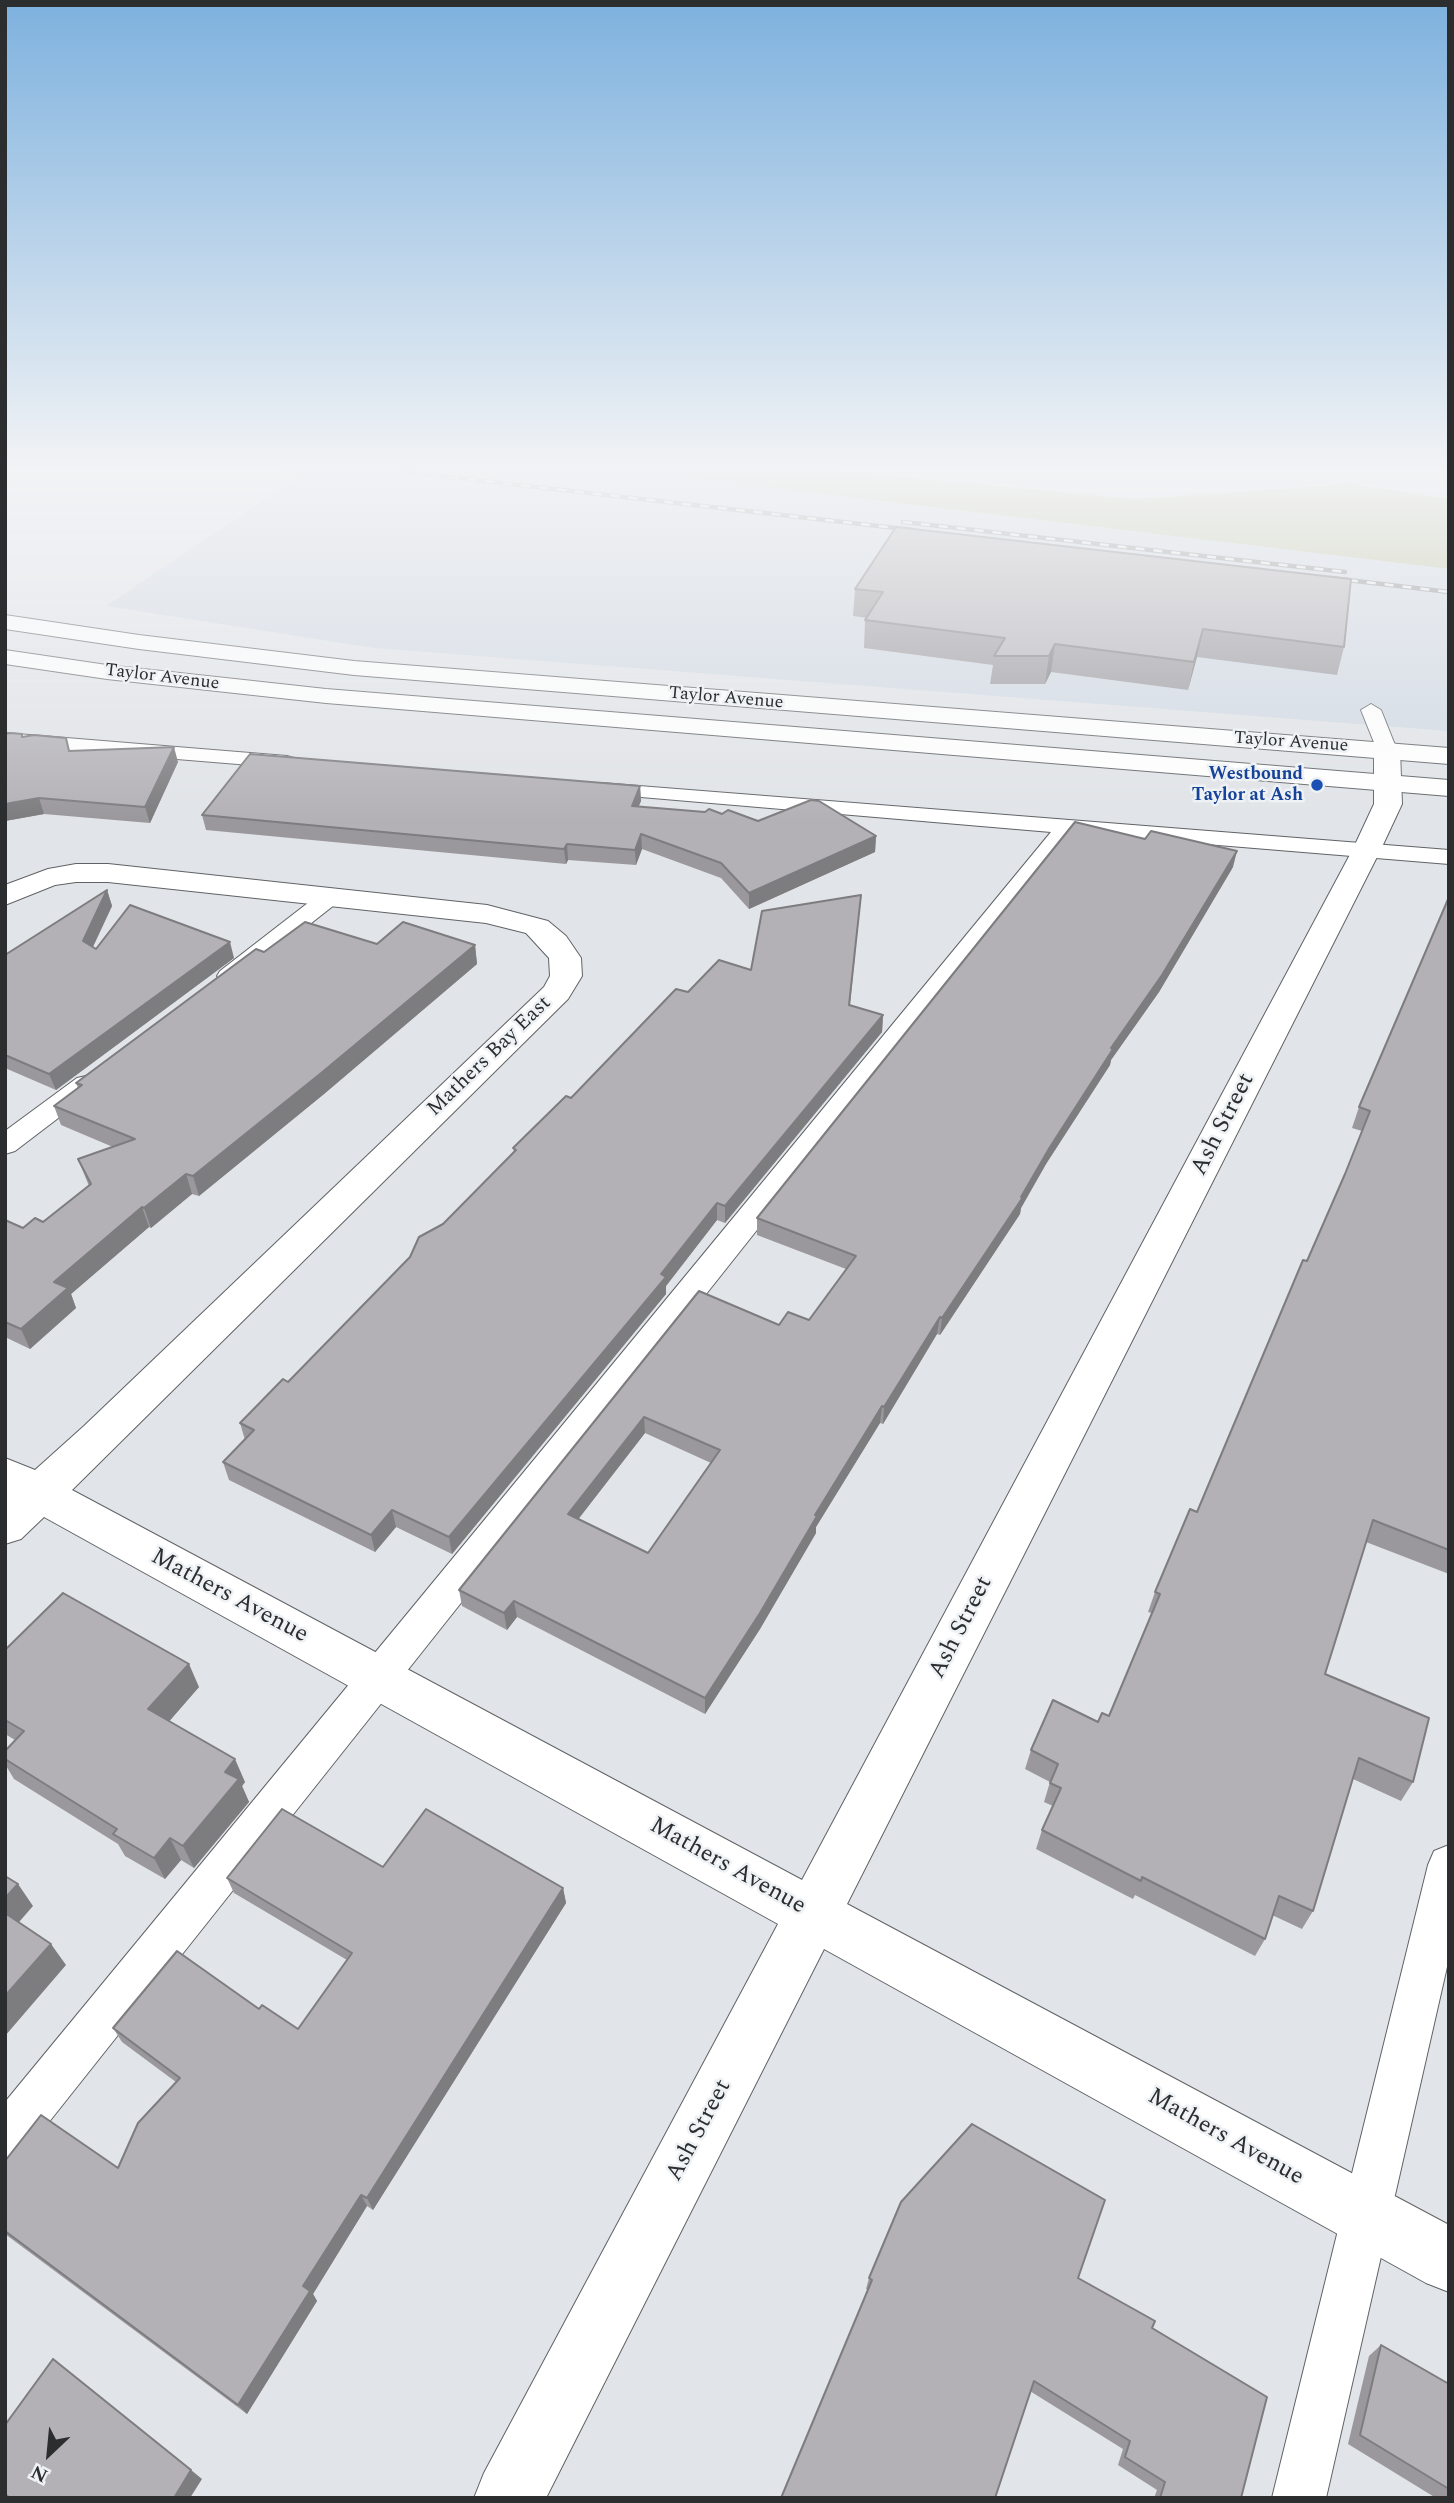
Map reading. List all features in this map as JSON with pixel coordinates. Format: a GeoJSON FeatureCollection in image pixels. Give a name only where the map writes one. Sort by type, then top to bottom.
{"type":"FeatureCollection","features":[{"type":"Feature","properties":{"kind":"street","name":"Taylor Avenue"},"geometry":{"type":"LineString","coordinates":[[5,622],[139,642],[354,668],[1382,748],[1449,756]]}},
{"type":"Feature","properties":{"kind":"street","name":"Taylor Avenue"},"geometry":{"type":"LineString","coordinates":[[5,657],[107,672],[326,696],[1382,748],[1449,788]]}},
{"type":"Feature","properties":{"kind":"street","name":"Ash Street"},"geometry":{"type":"LineString","coordinates":[[509,2498],[1367,849],[1388,804],[1382,748]]}},
{"type":"Feature","properties":{"kind":"street","name":"Mathers Bay East"},"geometry":{"type":"LineString","coordinates":[[5,896],[47,878],[76,873],[108,873],[487,914],[537,927],[555,943],[565,958],[566,976],[549,1000],[17,1498]]}},
{"type":"Feature","properties":{"kind":"street","name":"Mathers Avenue"},"geometry":{"type":"LineString","coordinates":[[17,1498],[378,1677],[1449,2260]]}},
{"type":"Feature","properties":{"kind":"lane"},"geometry":{"type":"LineString","coordinates":[[5,738],[312,764]]}},
{"type":"Feature","properties":{"kind":"lane"},"geometry":{"type":"LineString","coordinates":[[577,787],[1449,857]]}},
{"type":"Feature","properties":{"kind":"lane"},"geometry":{"type":"LineString","coordinates":[[5,2139],[1065,828]]}},
{"type":"Feature","properties":{"kind":"lane"},"geometry":{"type":"LineString","coordinates":[[213,989],[330,897]]}},
{"type":"Feature","properties":{"kind":"lane"},"geometry":{"type":"LineString","coordinates":[[5,1145],[104,1071]]}},
{"type":"Feature","properties":{"kind":"lane"},"geometry":{"type":"LineString","coordinates":[[1299,2498],[1449,1865]]}},
{"type":"Feature","properties":{"kind":"shaded area"},"geometry":{"type":"Polygon","coordinates":[[[133,588],[1449,588],[1449,731],[374,648],[106,606],[133,588]]]}},
{"type":"Feature","properties":{"kind":"building"},"geometry":{"type":"Polygon","coordinates":[[[1350,588],[1344,647],[1203,629],[1194,662],[1055,644],[1049,656],[994,656],[1005,638],[865,620],[883,592],[855,589],[1350,588]]]}},
{"type":"Feature","properties":{"kind":"building"},"geometry":{"type":"Polygon","coordinates":[[[5,734],[22,734],[22,737],[34,735],[66,738],[69,751],[174,747],[145,807],[39,798],[5,804],[5,734]]]}},
{"type":"Feature","properties":{"kind":"building"},"geometry":{"type":"Polygon","coordinates":[[[250,754],[640,786],[632,806],[705,812],[709,809],[722,814],[728,810],[758,821],[811,800],[819,801],[876,836],[749,893],[721,863],[641,834],[635,850],[567,844],[564,849],[202,815],[250,754]]]}},
{"type":"Feature","properties":{"kind":"building"},"geometry":{"type":"Polygon","coordinates":[[[1075,822],[1145,839],[1151,831],[1237,851],[1162,975],[1111,1048],[1113,1049],[1050,1147],[1023,1197],[942,1318],[940,1317],[884,1407],[882,1406],[815,1515],[817,1516],[760,1613],[705,1698],[514,1601],[504,1613],[459,1590],[699,1291],[779,1325],[788,1312],[809,1320],[856,1256],[757,1218],[1075,822]],[[644,1417],[568,1514],[648,1553],[720,1450],[644,1417]]]}},
{"type":"Feature","properties":{"kind":"building"},"geometry":{"type":"Polygon","coordinates":[[[107,890],[83,941],[96,949],[130,905],[230,942],[49,1074],[5,1055],[5,955],[107,890]]]}},
{"type":"Feature","properties":{"kind":"building"},"geometry":{"type":"Polygon","coordinates":[[[861,895],[849,1005],[883,1015],[725,1206],[717,1203],[661,1274],[666,1277],[449,1537],[392,1510],[371,1535],[223,1462],[254,1430],[240,1423],[283,1379],[288,1382],[410,1257],[419,1237],[443,1224],[516,1150],[513,1148],[566,1096],[571,1098],[676,989],[688,992],[719,960],[751,970],[762,911],[861,895]]]}},
{"type":"Feature","properties":{"kind":"building"},"geometry":{"type":"Polygon","coordinates":[[[1449,897],[1449,1550],[1373,1520],[1325,1674],[1429,1718],[1413,1782],[1359,1758],[1313,1911],[1279,1896],[1265,1939],[1142,1877],[1141,1881],[1042,1830],[1061,1788],[1050,1783],[1058,1764],[1031,1750],[1053,1700],[1098,1722],[1102,1713],[1109,1716],[1160,1594],[1155,1592],[1190,1509],[1197,1512],[1303,1260],[1307,1261],[1345,1174],[1370,1111],[1359,1107],[1449,897]]]}},
{"type":"Feature","properties":{"kind":"building"},"geometry":{"type":"Polygon","coordinates":[[[305,922],[377,944],[403,922],[475,945],[193,1176],[186,1174],[142,1207],[54,1282],[68,1288],[21,1329],[5,1322],[5,1220],[23,1228],[35,1218],[43,1222],[91,1184],[78,1159],[135,1139],[54,1106],[82,1085],[76,1083],[256,949],[264,952],[305,922]]]}},
{"type":"Feature","properties":{"kind":"building"},"geometry":{"type":"Polygon","coordinates":[[[63,1593],[189,1664],[148,1709],[235,1759],[225,1772],[239,1779],[183,1846],[170,1838],[154,1858],[113,1834],[117,1829],[5,1759],[5,1751],[24,1731],[5,1720],[5,1650],[63,1593]]]}},
{"type":"Feature","properties":{"kind":"building"},"geometry":{"type":"Polygon","coordinates":[[[282,1809],[383,1867],[426,1809],[563,1888],[367,2198],[361,2195],[303,2286],[310,2291],[238,2405],[5,2231],[5,2161],[41,2115],[118,2168],[138,2123],[180,2078],[113,2028],[177,1951],[259,2009],[262,2005],[298,2029],[352,1953],[227,1878],[282,1809]]]}},
{"type":"Feature","properties":{"kind":"building"},"geometry":{"type":"Polygon","coordinates":[[[5,1876],[18,1884],[5,1898],[5,1876]]]}},
{"type":"Feature","properties":{"kind":"building"},"geometry":{"type":"Polygon","coordinates":[[[5,1913],[51,1944],[5,1996],[5,1913]]]}},
{"type":"Feature","properties":{"kind":"building"},"geometry":{"type":"Polygon","coordinates":[[[972,2124],[1105,2200],[1078,2278],[1155,2321],[1152,2328],[1267,2397],[1241,2498],[1160,2498],[1165,2482],[1125,2457],[1130,2441],[1034,2381],[995,2498],[781,2498],[872,2280],[869,2278],[901,2202],[972,2124]]]}},
{"type":"Feature","properties":{"kind":"building"},"geometry":{"type":"Polygon","coordinates":[[[1381,2345],[1449,2384],[1449,2489],[1360,2435],[1381,2345]]]}},
{"type":"Feature","properties":{"kind":"building"},"geometry":{"type":"Polygon","coordinates":[[[53,2359],[191,2470],[174,2498],[10,2498],[5,2494],[5,2425],[53,2359]]]}},
{"type":"Feature","properties":{"kind":"railway"},"geometry":{"type":"LineString","coordinates":[[1414,588],[1449,592]]}},
{"type":"Feature","properties":{"kind":"place","name":"Westbound Taylor at Ash"},"geometry":{"type":"Point","coordinates":[1317,785]}}]}
